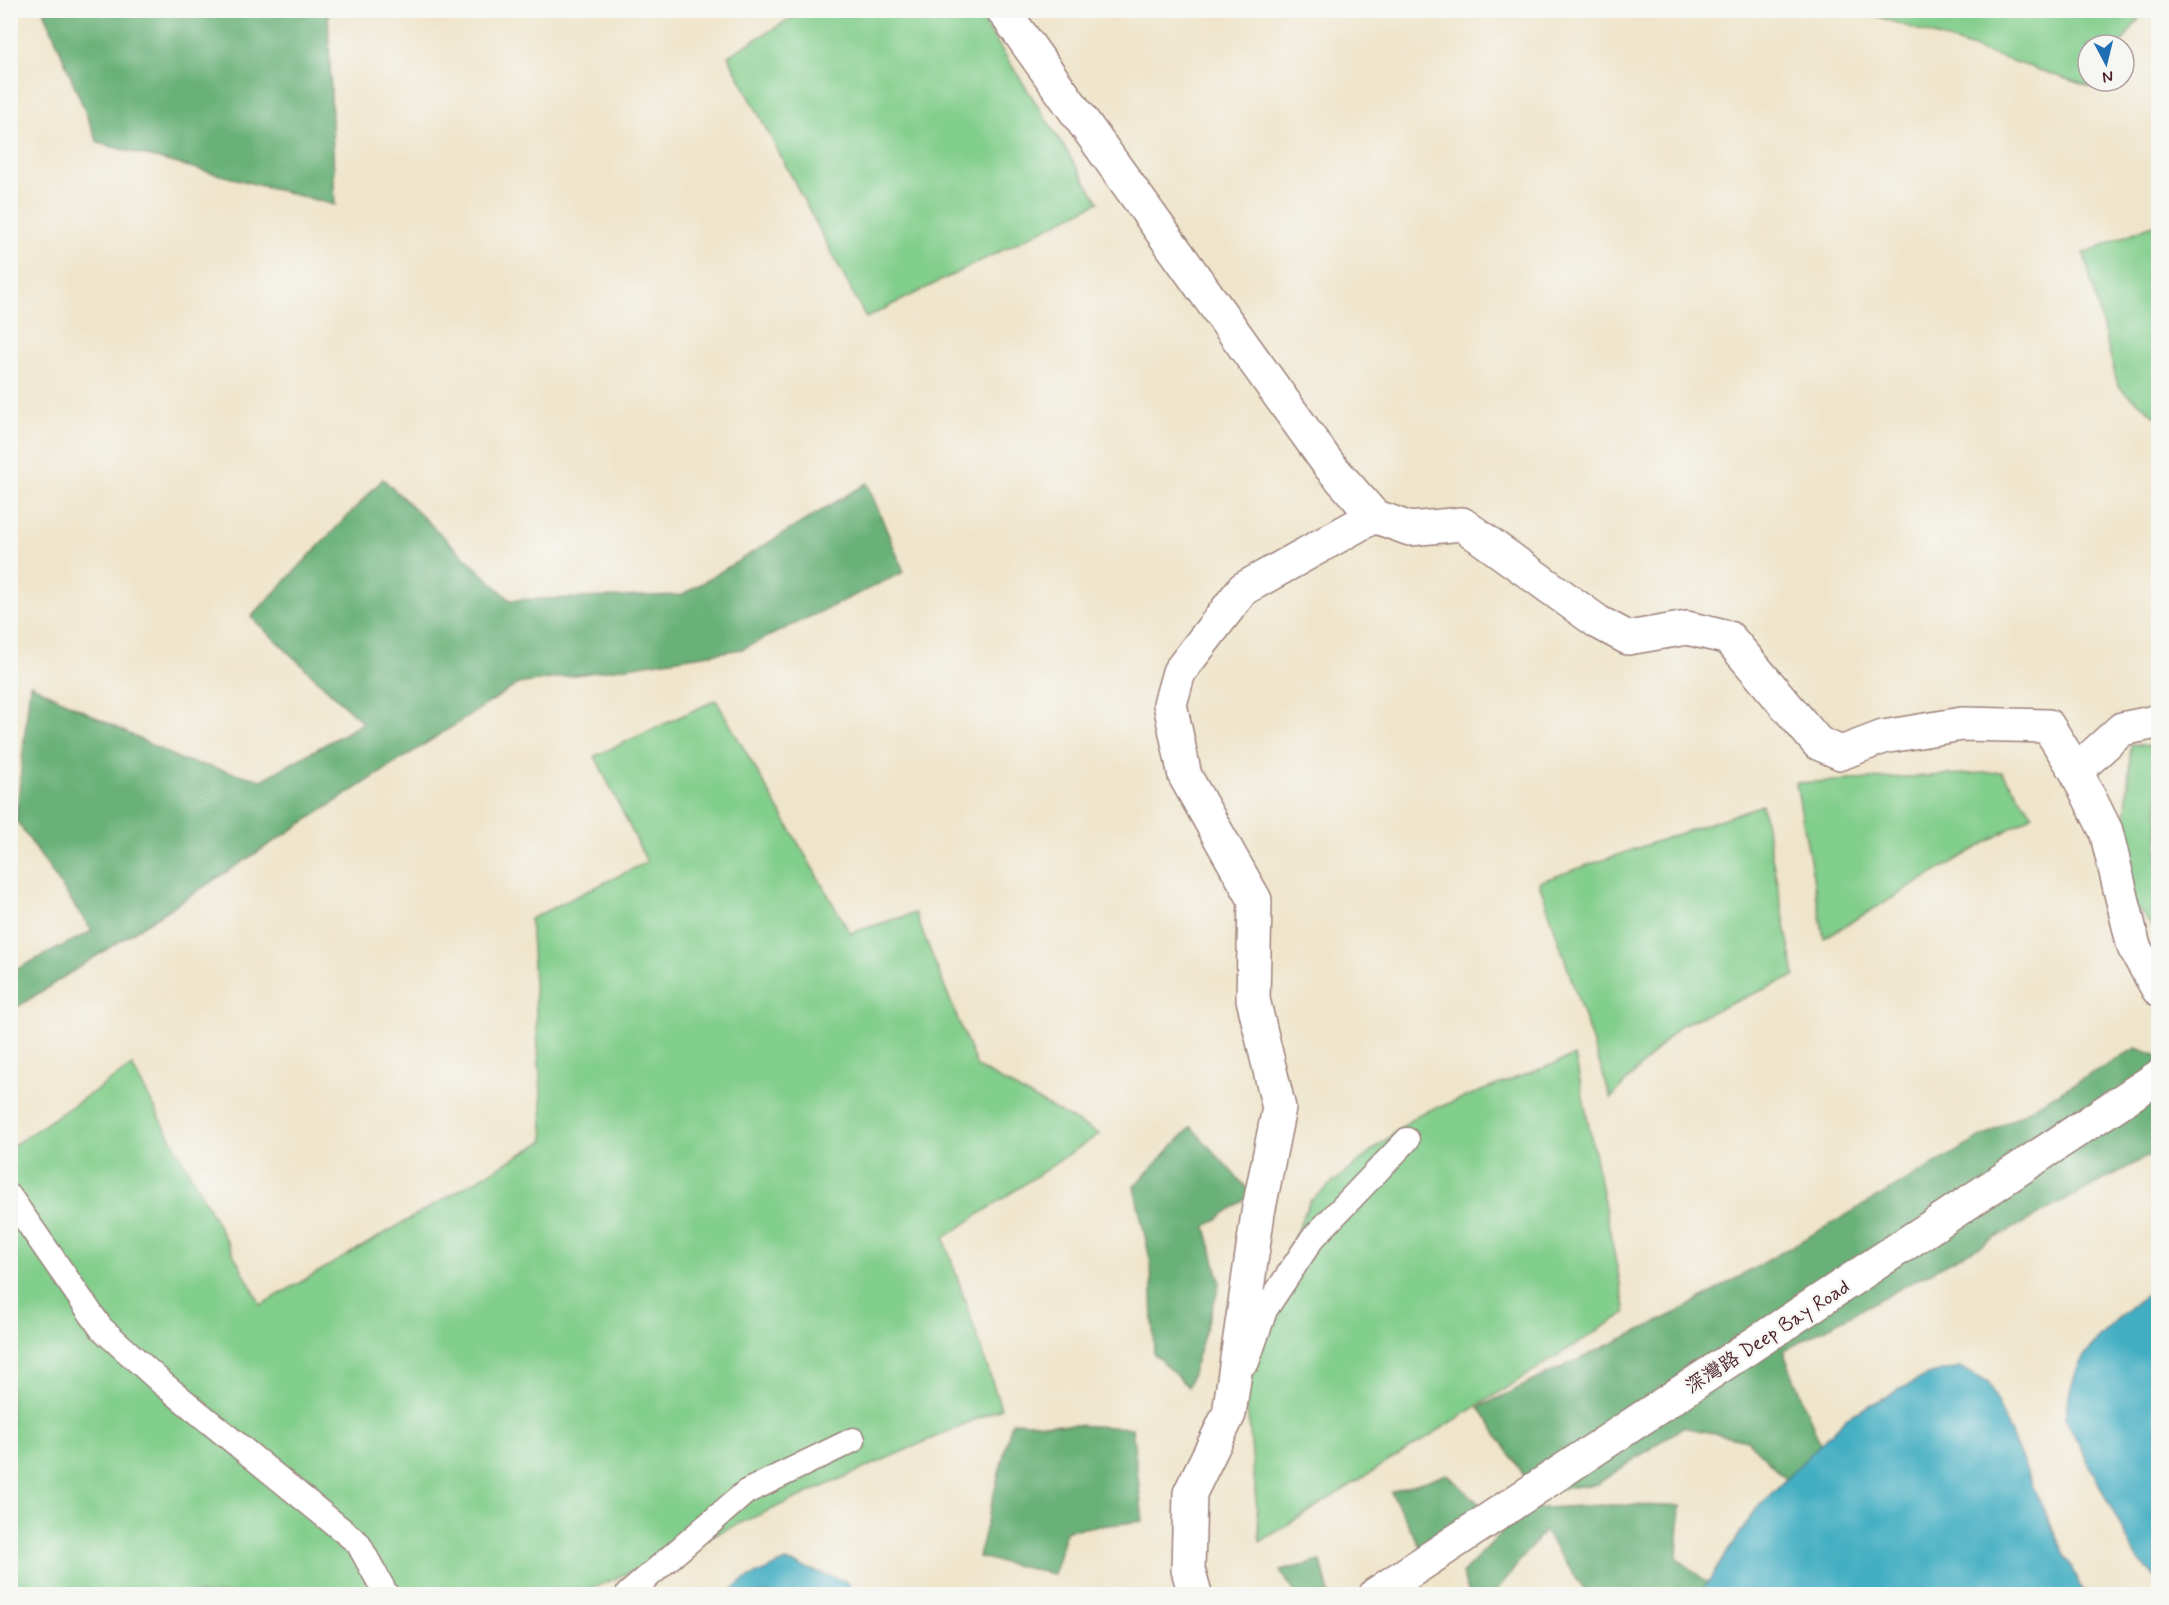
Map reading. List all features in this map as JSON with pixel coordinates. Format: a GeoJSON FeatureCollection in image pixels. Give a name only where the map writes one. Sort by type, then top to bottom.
{"type":"FeatureCollection","features":[{"type":"Feature","properties":{"kind":"street"},"geometry":{"type":"LineString","coordinates":[[1003,10],[1329,465],[1374,516],[1410,529],[1462,524],[1598,622],[1628,638],[1687,628],[1729,638],[1818,743],[1841,753],[1882,737],[1962,724],[2048,726],[2076,771],[2106,831],[2134,947],[2158,989]]}},
{"type":"Feature","properties":{"kind":"street"},"geometry":{"type":"LineString","coordinates":[[1195,1594],[1188,1570],[1190,1493],[1229,1414],[1258,1213],[1279,1108],[1253,999],[1255,900],[1185,776],[1170,704],[1179,672],[1243,589],[1374,516]]}},
{"type":"Feature","properties":{"kind":"street"},"geometry":{"type":"LineString","coordinates":[[2076,771],[2122,729],[2158,720]]}},
{"type":"Feature","properties":{"kind":"street","name":"深灣路 Deep Bay Road"},"geometry":{"type":"LineString","coordinates":[[1376,1594],[2158,1077]]}},
{"type":"Feature","properties":{"kind":"lane"},"geometry":{"type":"LineString","coordinates":[[1229,1414],[1265,1310],[1312,1239],[1407,1140]]}},
{"type":"Feature","properties":{"kind":"lane"},"geometry":{"type":"LineString","coordinates":[[10,1197],[101,1328],[162,1383],[358,1543],[386,1594]]}},
{"type":"Feature","properties":{"kind":"lane"},"geometry":{"type":"LineString","coordinates":[[628,1594],[746,1492],[853,1440]]}},
{"type":"Feature","properties":{"kind":"green space"},"geometry":{"type":"Polygon","coordinates":[[[2144,10],[2128,33],[2076,33],[2076,82],[1861,11],[2144,10]]]}},
{"type":"Feature","properties":{"kind":"green space"},"geometry":{"type":"Polygon","coordinates":[[[44,11],[328,11],[335,205],[98,143],[44,11]]]}},
{"type":"Feature","properties":{"kind":"green space"},"geometry":{"type":"Polygon","coordinates":[[[803,11],[977,11],[1099,202],[866,318],[728,56],[803,11]]]}},
{"type":"Feature","properties":{"kind":"green space"},"geometry":{"type":"Polygon","coordinates":[[[2158,225],[2158,418],[2118,386],[2084,253],[2150,226],[2158,225]]]}},
{"type":"Feature","properties":{"kind":"green space"},"geometry":{"type":"Polygon","coordinates":[[[383,479],[510,600],[682,595],[867,483],[904,572],[742,649],[518,684],[11,1011],[11,972],[92,931],[16,820],[30,684],[179,759],[262,780],[363,723],[251,617],[383,479]]]}},
{"type":"Feature","properties":{"kind":"green space"},"geometry":{"type":"Polygon","coordinates":[[[716,700],[850,933],[915,913],[977,1067],[1099,1134],[944,1238],[1001,1408],[580,1594],[11,1594],[11,1147],[132,1066],[261,1305],[544,1141],[530,919],[647,862],[595,756],[716,700]]]}},
{"type":"Feature","properties":{"kind":"green space"},"geometry":{"type":"Polygon","coordinates":[[[2131,744],[2158,747],[2158,934],[2120,887],[2131,744]]]}},
{"type":"Feature","properties":{"kind":"green space"},"geometry":{"type":"Polygon","coordinates":[[[2002,772],[2033,815],[1824,938],[1796,783],[2002,772]]]}},
{"type":"Feature","properties":{"kind":"green space"},"geometry":{"type":"Polygon","coordinates":[[[1762,805],[1795,976],[1679,1026],[1611,1098],[1539,882],[1762,805]]]}},
{"type":"Feature","properties":{"kind":"green space"},"geometry":{"type":"Polygon","coordinates":[[[2136,1048],[2158,1056],[2158,1151],[1783,1351],[1830,1468],[1805,1498],[1747,1440],[1683,1427],[1597,1484],[1535,1492],[1479,1407],[1678,1312],[2136,1048]]]}},
{"type":"Feature","properties":{"kind":"green space"},"geometry":{"type":"Polygon","coordinates":[[[1575,1056],[1626,1313],[1260,1542],[1249,1423],[1237,1369],[1310,1201],[1417,1115],[1575,1056]]]}},
{"type":"Feature","properties":{"kind":"green space"},"geometry":{"type":"Polygon","coordinates":[[[1191,1127],[1252,1194],[1206,1227],[1220,1283],[1188,1387],[1154,1354],[1151,1264],[1134,1186],[1191,1127]]]}},
{"type":"Feature","properties":{"kind":"green space"},"geometry":{"type":"Polygon","coordinates":[[[1012,1422],[1132,1428],[1143,1521],[1066,1530],[1054,1574],[978,1557],[1012,1422]]]}},
{"type":"Feature","properties":{"kind":"green space"},"geometry":{"type":"Polygon","coordinates":[[[1447,1474],[1485,1509],[1432,1569],[1391,1492],[1447,1474]]]}},
{"type":"Feature","properties":{"kind":"green space"},"geometry":{"type":"Polygon","coordinates":[[[1604,1505],[1680,1506],[1677,1558],[1719,1592],[1714,1594],[1587,1594],[1544,1531],[1494,1594],[1469,1594],[1462,1574],[1524,1509],[1604,1505]]]}},
{"type":"Feature","properties":{"kind":"green space"},"geometry":{"type":"Polygon","coordinates":[[[1321,1561],[1329,1594],[1296,1594],[1280,1571],[1321,1561]]]}},
{"type":"Feature","properties":{"kind":"water"},"geometry":{"type":"Polygon","coordinates":[[[2158,1290],[2158,1579],[2137,1559],[2065,1417],[2075,1376],[2085,1355],[2129,1308],[2158,1290]]]}},
{"type":"Feature","properties":{"kind":"water"},"geometry":{"type":"Polygon","coordinates":[[[1959,1367],[1989,1383],[2038,1498],[2084,1594],[1700,1594],[1757,1508],[1847,1417],[1927,1375],[1959,1367]]]}},
{"type":"Feature","properties":{"kind":"water"},"geometry":{"type":"Polygon","coordinates":[[[786,1561],[847,1582],[855,1594],[727,1594],[744,1580],[786,1561]]]}}]}
